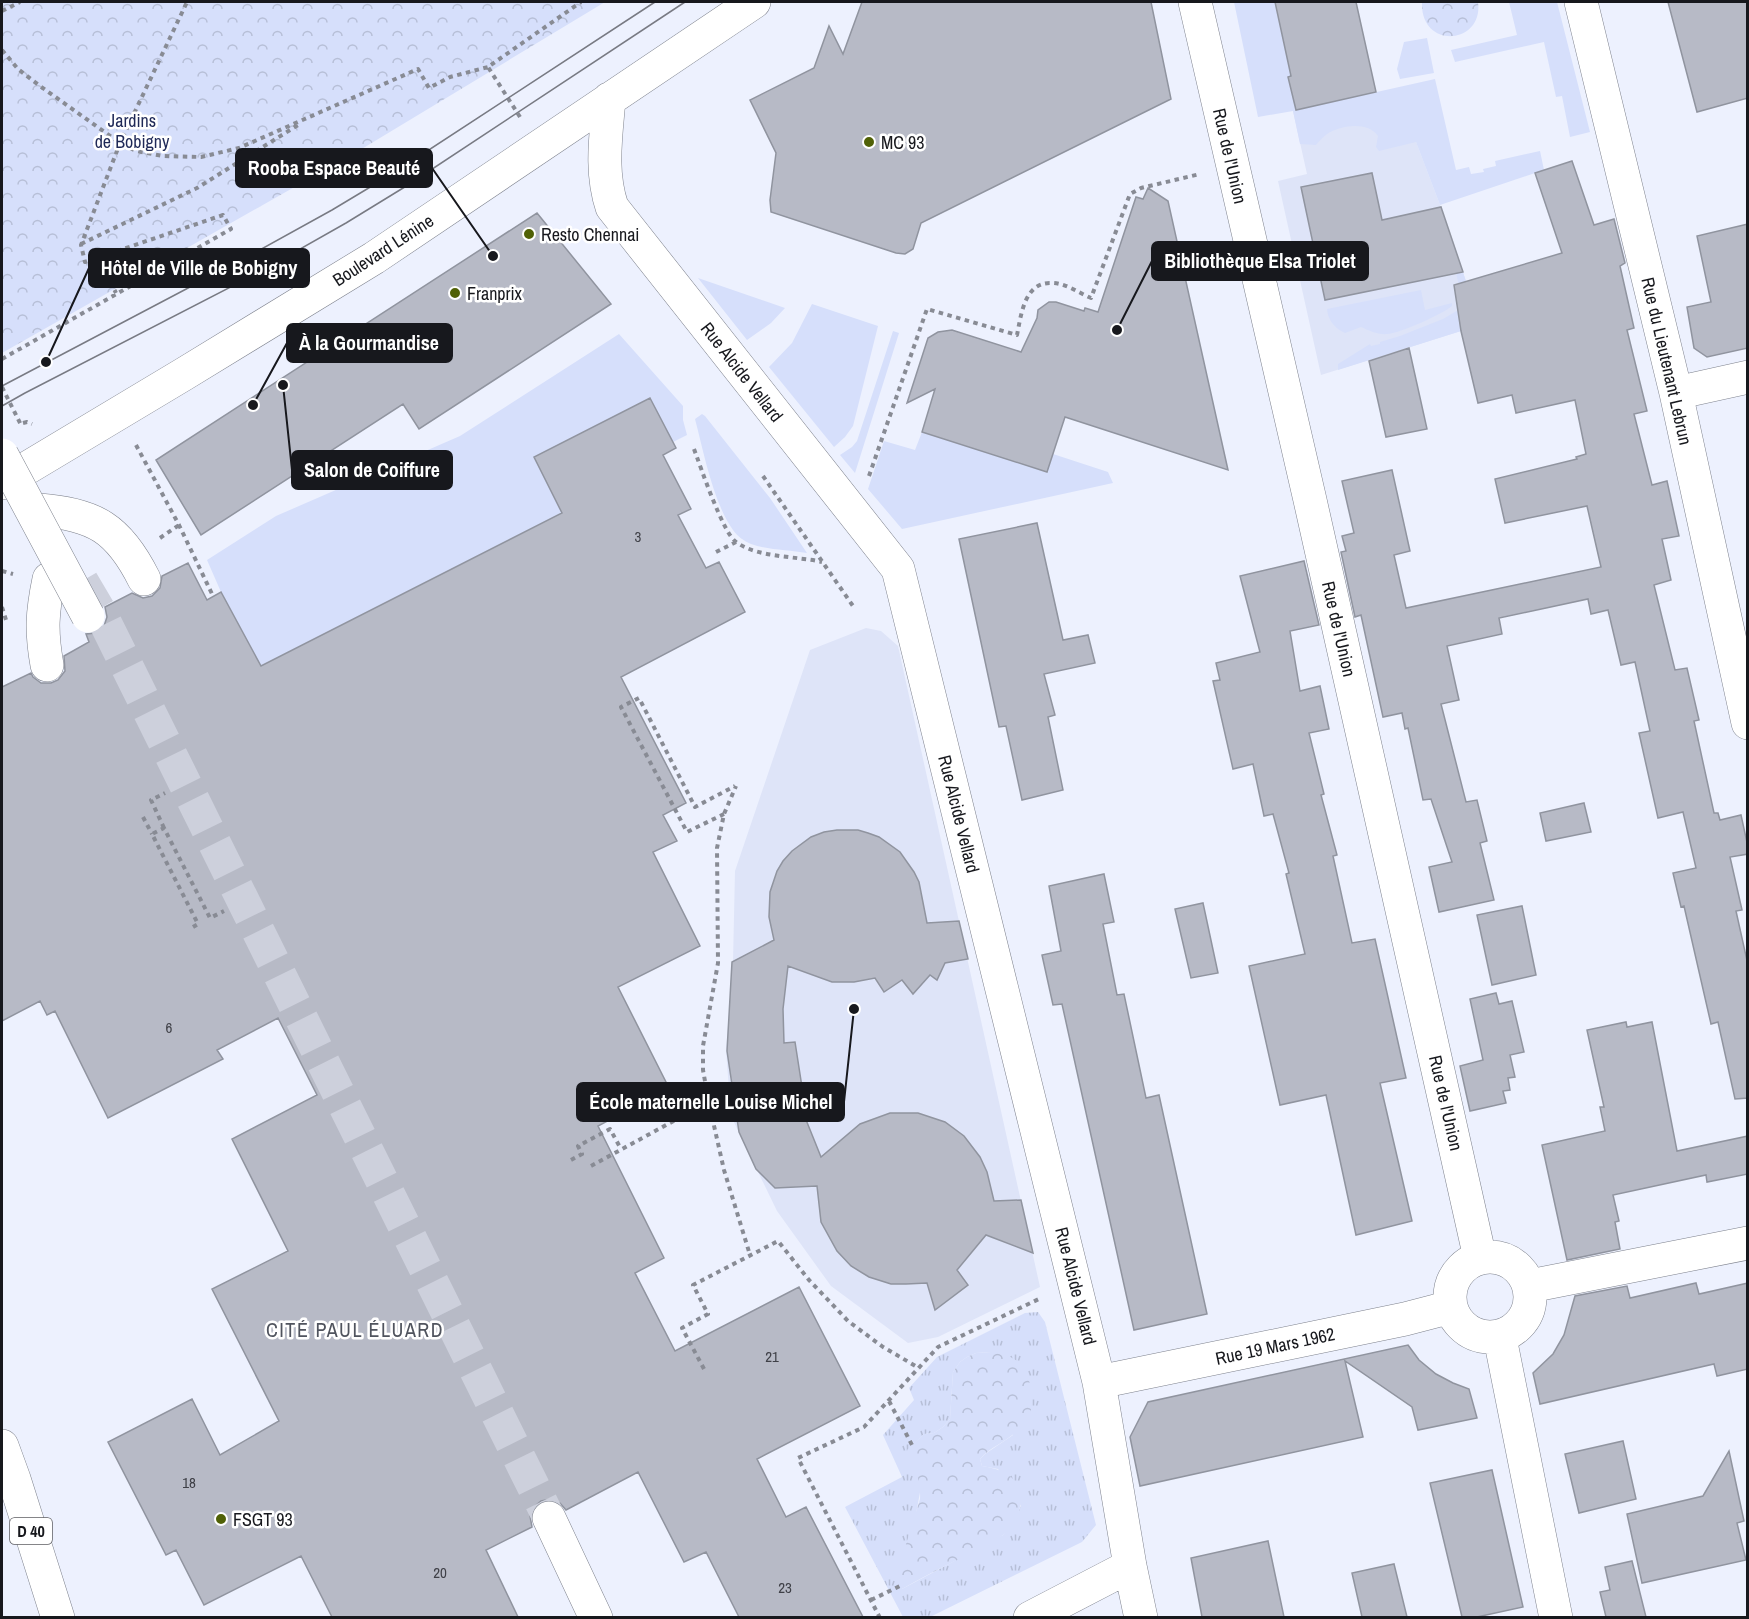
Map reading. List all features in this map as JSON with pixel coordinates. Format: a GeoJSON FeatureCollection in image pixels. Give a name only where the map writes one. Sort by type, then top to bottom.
{"type":"FeatureCollection","features":[{"type":"Feature","properties":{"kind":"street","name":"Boulevard Lénine"},"geometry":{"type":"LineString","coordinates":[[3,475],[184,375],[374,258],[754,2]]}},
{"type":"Feature","properties":{"kind":"street","name":"Rue de l'Union"},"geometry":{"type":"LineString","coordinates":[[1195,2],[1316,523],[1480,1258]]}},
{"type":"Feature","properties":{"kind":"street","name":"Rue du Lieutenant Lebrun"},"geometry":{"type":"LineString","coordinates":[[1581,2],[1676,393],[1746,704]]}},
{"type":"Feature","properties":{"kind":"street","name":"Rue Alcide Vellard"},"geometry":{"type":"LineString","coordinates":[[609,99],[604,159],[606,190],[612,207],[898,569],[1099,1382],[1130,1566],[1141,1617]]}},
{"type":"Feature","properties":{"kind":"street"},"geometry":{"type":"LineString","coordinates":[[1676,393],[1748,377]]}},
{"type":"Feature","properties":{"kind":"street"},"geometry":{"type":"LineString","coordinates":[[3,475],[88,615]]}},
{"type":"Feature","properties":{"kind":"street"},"geometry":{"type":"LineString","coordinates":[[39,510],[64,512],[96,522],[115,536],[133,557],[144,579]]}},
{"type":"Feature","properties":{"kind":"street"},"geometry":{"type":"LineString","coordinates":[[47,665],[43,641],[43,610],[49,579]]}},
{"type":"Feature","properties":{"kind":"street"},"geometry":{"type":"LineString","coordinates":[[1530,1286],[1748,1243]]}},
{"type":"Feature","properties":{"kind":"street"},"geometry":{"type":"LineString","coordinates":[[1480,1258],[1501,1258],[1520,1268],[1530,1286],[1530,1308],[1519,1327],[1500,1338],[1478,1337],[1460,1325],[1451,1307],[1451,1286],[1462,1268],[1480,1258]]}},
{"type":"Feature","properties":{"kind":"street","name":"Rue 19 Mars 1962"},"geometry":{"type":"LineString","coordinates":[[1099,1382],[1405,1319],[1451,1307]]}},
{"type":"Feature","properties":{"kind":"street"},"geometry":{"type":"LineString","coordinates":[[1500,1338],[1556,1617]]}},
{"type":"Feature","properties":{"kind":"street","name":"D 40"},"geometry":{"type":"LineString","coordinates":[[2,1446],[58,1617]]}},
{"type":"Feature","properties":{"kind":"street"},"geometry":{"type":"LineString","coordinates":[[549,1518],[596,1617]]}},
{"type":"Feature","properties":{"kind":"street"},"geometry":{"type":"LineString","coordinates":[[1030,1617],[1130,1566]]}},
{"type":"Feature","properties":{"kind":"path"},"geometry":{"type":"LineString","coordinates":[[2,11],[20,2]]}},
{"type":"Feature","properties":{"kind":"path"},"geometry":{"type":"LineString","coordinates":[[2,359],[231,229],[223,215],[85,262],[81,245],[120,143],[188,2]]}},
{"type":"Feature","properties":{"kind":"path"},"geometry":{"type":"LineString","coordinates":[[2,50],[18,69],[120,143],[136,151],[162,156],[201,157],[239,148],[418,69],[429,88],[450,77],[488,67],[581,2]]}},
{"type":"Feature","properties":{"kind":"path"},"geometry":{"type":"LineString","coordinates":[[488,67],[522,120]]}},
{"type":"Feature","properties":{"kind":"path"},"geometry":{"type":"LineString","coordinates":[[81,245],[197,188],[310,117]]}},
{"type":"Feature","properties":{"kind":"path"},"geometry":{"type":"LineString","coordinates":[[854,513],[865,489],[927,309],[1017,335],[1023,307],[1028,296],[1037,286],[1050,283],[1063,285],[1091,298],[1130,194],[1141,188],[1233,166]]}},
{"type":"Feature","properties":{"kind":"path"},"geometry":{"type":"LineString","coordinates":[[98,258],[116,293]]}},
{"type":"Feature","properties":{"kind":"path"},"geometry":{"type":"LineString","coordinates":[[2,387],[22,426]]}},
{"type":"Feature","properties":{"kind":"path"},"geometry":{"type":"LineString","coordinates":[[118,413],[180,525],[213,596]]}},
{"type":"Feature","properties":{"kind":"path"},"geometry":{"type":"LineString","coordinates":[[694,449],[728,534],[736,542],[750,549],[771,554],[822,562]]}},
{"type":"Feature","properties":{"kind":"path"},"geometry":{"type":"LineString","coordinates":[[763,476],[853,606]]}},
{"type":"Feature","properties":{"kind":"path"},"geometry":{"type":"LineString","coordinates":[[716,552],[736,542]]}},
{"type":"Feature","properties":{"kind":"path"},"geometry":{"type":"LineString","coordinates":[[724,814],[687,832],[621,706],[639,698],[695,807],[735,786],[724,814],[717,848],[718,963],[703,1046],[703,1070],[724,1170],[750,1255]]}},
{"type":"Feature","properties":{"kind":"path"},"geometry":{"type":"LineString","coordinates":[[165,793],[151,800],[164,828],[210,918],[224,911]]}},
{"type":"Feature","properties":{"kind":"path"},"geometry":{"type":"LineString","coordinates":[[143,818],[198,924],[193,927]]}},
{"type":"Feature","properties":{"kind":"path"},"geometry":{"type":"LineString","coordinates":[[152,834],[164,828]]}},
{"type":"Feature","properties":{"kind":"path"},"geometry":{"type":"LineString","coordinates":[[591,1166],[701,1106],[708,1098]]}},
{"type":"Feature","properties":{"kind":"path"},"geometry":{"type":"LineString","coordinates":[[571,1160],[582,1154],[578,1146],[610,1129],[621,1149]]}},
{"type":"Feature","properties":{"kind":"path"},"geometry":{"type":"LineString","coordinates":[[704,1369],[682,1328],[708,1314],[693,1285],[778,1241],[809,1280],[848,1321],[883,1347],[919,1368]]}},
{"type":"Feature","properties":{"kind":"path"},"geometry":{"type":"LineString","coordinates":[[880,1617],[798,1458],[864,1427],[938,1347],[1074,1282]]}},
{"type":"Feature","properties":{"kind":"path"},"geometry":{"type":"LineString","coordinates":[[889,1401],[912,1445]]}},
{"type":"Feature","properties":{"kind":"path"},"geometry":{"type":"LineString","coordinates":[[871,1600],[900,1586]]}},
{"type":"Feature","properties":{"kind":"shaded area"},"geometry":{"type":"Polygon","coordinates":[[[1396,89],[1440,205],[1478,317],[1461,331],[1321,375],[1278,181],[1307,174],[1293,111],[1396,89]]]}},
{"type":"Feature","properties":{"kind":"shaded area"},"geometry":{"type":"Polygon","coordinates":[[[866,628],[881,631],[898,646],[1040,1287],[938,1337],[908,1343],[831,1286],[777,1211],[731,1116],[726,1050],[733,962],[735,871],[810,650],[866,628]]]}},
{"type":"Feature","properties":{"kind":"green space","name":"Jardins de Bobigny"},"geometry":{"type":"Polygon","coordinates":[[[2,2],[605,2],[365,147],[2,353],[2,2]]]}},
{"type":"Feature","properties":{"kind":"green space"},"geometry":{"type":"Polygon","coordinates":[[[1234,2],[1275,2],[1284,45],[1291,43],[1296,110],[1435,79],[1456,170],[1469,167],[1471,174],[1484,172],[1483,169],[1496,166],[1495,161],[1540,151],[1544,170],[1440,205],[1416,142],[1379,151],[1376,147],[1378,136],[1374,131],[1354,126],[1333,131],[1316,145],[1300,144],[1293,111],[1258,117],[1234,2]]]}},
{"type":"Feature","properties":{"kind":"green space"},"geometry":{"type":"Polygon","coordinates":[[[1422,2],[1478,2],[1477,16],[1472,27],[1462,34],[1452,36],[1440,34],[1431,28],[1424,18],[1422,2]]]}},
{"type":"Feature","properties":{"kind":"green space"},"geometry":{"type":"Polygon","coordinates":[[[1509,2],[1557,2],[1590,132],[1570,137],[1562,96],[1556,97],[1544,42],[1455,62],[1451,50],[1517,35],[1509,2]]]}},
{"type":"Feature","properties":{"kind":"green space"},"geometry":{"type":"Polygon","coordinates":[[[1427,38],[1434,73],[1400,79],[1397,69],[1404,42],[1427,38]]]}},
{"type":"Feature","properties":{"kind":"green space"},"geometry":{"type":"Polygon","coordinates":[[[1463,272],[1478,317],[1461,331],[1338,370],[1338,364],[1370,344],[1371,346],[1380,344],[1380,342],[1443,319],[1460,309],[1462,299],[1456,273],[1463,272]]]}},
{"type":"Feature","properties":{"kind":"green space"},"geometry":{"type":"Polygon","coordinates":[[[698,278],[785,308],[771,323],[747,340],[698,278]]]}},
{"type":"Feature","properties":{"kind":"green space"},"geometry":{"type":"Polygon","coordinates":[[[1421,290],[1425,310],[1452,303],[1452,306],[1431,318],[1394,333],[1381,334],[1361,327],[1345,333],[1330,320],[1327,309],[1421,290]]]}},
{"type":"Feature","properties":{"kind":"green space"},"geometry":{"type":"Polygon","coordinates":[[[812,304],[878,326],[853,426],[834,447],[769,367],[792,343],[812,304]]]}},
{"type":"Feature","properties":{"kind":"green space"},"geometry":{"type":"Polygon","coordinates":[[[893,331],[899,333],[855,473],[840,455],[857,441],[893,331]]]}},
{"type":"Feature","properties":{"kind":"green space"},"geometry":{"type":"Polygon","coordinates":[[[619,334],[683,406],[683,420],[687,435],[559,507],[562,513],[261,666],[221,592],[207,560],[276,516],[460,436],[619,334]]]}},
{"type":"Feature","properties":{"kind":"green space"},"geometry":{"type":"Polygon","coordinates":[[[702,414],[770,498],[807,553],[751,544],[735,532],[720,506],[706,462],[695,419],[702,414]]]}},
{"type":"Feature","properties":{"kind":"green space"},"geometry":{"type":"Polygon","coordinates":[[[922,432],[1040,469],[1048,467],[1053,454],[1108,472],[1113,483],[902,529],[868,489],[884,441],[915,450],[922,432]]]}},
{"type":"Feature","properties":{"kind":"green space"},"geometry":{"type":"Polygon","coordinates":[[[1038,1312],[1045,1322],[1096,1525],[1082,1542],[930,1617],[903,1617],[845,1507],[902,1477],[883,1435],[914,1400],[909,1388],[937,1357],[1025,1313],[1038,1312]],[[991,1352],[976,1353],[967,1357],[953,1372],[950,1419],[934,1433],[924,1434],[908,1450],[917,1470],[921,1487],[902,1589],[1003,1535],[1013,1522],[1021,1506],[998,1469],[982,1466],[980,1459],[1013,1435],[991,1352]]]}},
{"type":"Feature","properties":{"kind":"green space"},"geometry":{"type":"Polygon","coordinates":[[[991,1352],[1008,1356],[1022,1366],[1029,1379],[1032,1395],[1031,1410],[1027,1420],[1013,1435],[980,1459],[982,1466],[1001,1471],[1015,1481],[1020,1502],[1016,1518],[1010,1528],[993,1542],[902,1589],[895,1580],[920,1499],[917,1473],[907,1450],[924,1434],[934,1433],[950,1419],[953,1372],[960,1362],[976,1353],[991,1352]]]}},
{"type":"Feature","properties":{"kind":"building","name":"MC 93"},"geometry":{"type":"Polygon","coordinates":[[[862,2],[1151,2],[1171,99],[921,223],[913,249],[905,254],[896,253],[771,212],[770,200],[776,153],[750,100],[814,68],[829,26],[843,54],[862,2]]]}},
{"type":"Feature","properties":{"kind":"building"},"geometry":{"type":"Polygon","coordinates":[[[1275,2],[1356,2],[1376,92],[1296,110],[1275,2]]]}},
{"type":"Feature","properties":{"kind":"building"},"geometry":{"type":"Polygon","coordinates":[[[1668,2],[1748,2],[1748,98],[1697,112],[1668,2]]]}},
{"type":"Feature","properties":{"kind":"building"},"geometry":{"type":"Polygon","coordinates":[[[1572,161],[1594,225],[1614,219],[1625,263],[1620,266],[1634,328],[1627,330],[1647,411],[1634,414],[1652,485],[1667,481],[1679,536],[1662,539],[1671,580],[1654,585],[1675,670],[1687,668],[1699,720],[1694,721],[1714,813],[1718,813],[1720,820],[1741,815],[1748,847],[1748,854],[1730,857],[1742,910],[1736,911],[1748,965],[1748,1098],[1735,1099],[1718,1022],[1711,1024],[1684,906],[1681,907],[1673,873],[1696,868],[1683,812],[1658,818],[1639,733],[1650,731],[1635,662],[1621,665],[1608,610],[1591,614],[1588,599],[1499,618],[1502,634],[1447,646],[1459,700],[1441,704],[1466,802],[1477,800],[1487,841],[1480,843],[1494,900],[1439,912],[1429,867],[1452,862],[1431,799],[1423,800],[1408,728],[1405,729],[1402,713],[1383,717],[1361,615],[1355,617],[1341,552],[1346,551],[1342,536],[1354,533],[1342,481],[1392,470],[1410,551],[1394,555],[1406,608],[1601,567],[1587,506],[1505,523],[1495,479],[1577,459],[1576,457],[1586,454],[1575,400],[1516,413],[1512,395],[1478,403],[1461,331],[1454,285],[1562,253],[1535,173],[1572,161]]]}},
{"type":"Feature","properties":{"kind":"building"},"geometry":{"type":"Polygon","coordinates":[[[1372,173],[1382,220],[1441,207],[1463,272],[1325,300],[1301,187],[1372,173]]]}},
{"type":"Feature","properties":{"kind":"building"},"geometry":{"type":"Polygon","coordinates":[[[1148,188],[1168,201],[1228,470],[1065,417],[1047,472],[922,432],[935,389],[907,403],[928,338],[938,332],[952,330],[1021,352],[1037,318],[1038,310],[1049,302],[1084,311],[1085,308],[1098,312],[1136,197],[1143,199],[1148,188]]]}},
{"type":"Feature","properties":{"kind":"building"},"geometry":{"type":"Polygon","coordinates":[[[537,213],[611,304],[419,429],[403,404],[201,535],[156,460],[537,213]]]}},
{"type":"Feature","properties":{"kind":"building"},"geometry":{"type":"Polygon","coordinates":[[[1748,224],[1748,348],[1707,357],[1694,348],[1687,307],[1711,302],[1697,236],[1748,224]]]}},
{"type":"Feature","properties":{"kind":"building"},"geometry":{"type":"Polygon","coordinates":[[[1409,348],[1427,429],[1386,437],[1369,361],[1409,348]]]}},
{"type":"Feature","properties":{"kind":"building"},"geometry":{"type":"Polygon","coordinates":[[[650,398],[676,448],[663,455],[691,509],[678,515],[706,568],[719,562],[745,612],[621,677],[686,803],[663,815],[677,841],[653,852],[700,946],[618,987],[669,1088],[598,1126],[664,1258],[635,1273],[675,1351],[799,1287],[860,1406],[757,1459],[786,1517],[806,1507],[863,1617],[739,1617],[706,1552],[684,1562],[638,1472],[566,1510],[560,1503],[551,1499],[541,1501],[534,1507],[530,1516],[532,1527],[486,1550],[518,1617],[332,1617],[301,1556],[204,1605],[176,1550],[166,1555],[108,1442],[192,1399],[220,1455],[279,1421],[212,1289],[288,1251],[232,1139],[317,1095],[278,1018],[217,1050],[223,1059],[108,1118],[55,1011],[47,1015],[40,1001],[2,1021],[2,687],[31,673],[41,683],[58,680],[65,671],[64,656],[89,642],[86,634],[96,633],[104,626],[107,617],[105,607],[132,593],[143,598],[152,596],[160,588],[162,576],[188,563],[207,600],[221,592],[261,666],[562,513],[534,457],[650,398]]]}},
{"type":"Feature","properties":{"kind":"building"},"geometry":{"type":"Polygon","coordinates":[[[1037,523],[1063,640],[1088,635],[1095,663],[1044,674],[1055,715],[1048,717],[1063,790],[1022,800],[1006,726],[999,727],[959,539],[1037,523]]]}},
{"type":"Feature","properties":{"kind":"building"},"geometry":{"type":"Polygon","coordinates":[[[1304,561],[1319,625],[1290,631],[1300,691],[1320,686],[1329,729],[1309,733],[1324,794],[1321,795],[1337,855],[1333,856],[1352,943],[1375,939],[1406,1078],[1380,1083],[1412,1221],[1356,1235],[1326,1095],[1280,1105],[1249,966],[1305,954],[1286,874],[1289,873],[1273,814],[1264,816],[1253,764],[1233,769],[1213,681],[1220,680],[1216,663],[1260,652],[1240,576],[1304,561]]]}},
{"type":"Feature","properties":{"kind":"building"},"geometry":{"type":"Polygon","coordinates":[[[1584,803],[1591,832],[1546,841],[1540,813],[1584,803]]]}},
{"type":"Feature","properties":{"kind":"building"},"geometry":{"type":"Polygon","coordinates":[[[837,830],[858,830],[868,833],[879,837],[900,852],[919,882],[927,923],[959,921],[968,959],[945,963],[937,980],[930,975],[913,994],[902,980],[884,992],[875,978],[854,982],[832,982],[788,966],[783,1009],[784,1043],[795,1042],[802,1087],[794,1090],[821,1157],[860,1124],[890,1113],[918,1113],[945,1122],[964,1136],[980,1157],[987,1172],[994,1201],[1021,1200],[1033,1253],[986,1235],[957,1270],[968,1285],[935,1310],[927,1283],[891,1284],[869,1277],[851,1266],[837,1251],[821,1222],[817,1186],[775,1188],[756,1169],[739,1132],[727,1051],[732,962],[774,940],[769,917],[770,892],[783,861],[811,837],[837,830]]]}},
{"type":"Feature","properties":{"kind":"building"},"geometry":{"type":"Polygon","coordinates":[[[1104,874],[1114,922],[1103,924],[1117,995],[1124,994],[1146,1098],[1159,1095],[1207,1314],[1134,1330],[1062,1004],[1053,1005],[1042,955],[1061,951],[1049,886],[1104,874]]]}},
{"type":"Feature","properties":{"kind":"building"},"geometry":{"type":"Polygon","coordinates":[[[1203,903],[1218,973],[1191,978],[1175,909],[1203,903]]]}},
{"type":"Feature","properties":{"kind":"building"},"geometry":{"type":"Polygon","coordinates":[[[1522,906],[1536,975],[1492,985],[1477,915],[1522,906]]]}},
{"type":"Feature","properties":{"kind":"building"},"geometry":{"type":"Polygon","coordinates":[[[1496,993],[1499,1004],[1512,1001],[1524,1052],[1510,1055],[1515,1077],[1508,1078],[1510,1090],[1503,1091],[1506,1103],[1470,1111],[1460,1066],[1483,1060],[1470,999],[1496,993]]]}},
{"type":"Feature","properties":{"kind":"building"},"geometry":{"type":"Polygon","coordinates":[[[1626,1022],[1627,1027],[1652,1022],[1677,1151],[1748,1136],[1748,1174],[1707,1182],[1706,1175],[1613,1195],[1619,1221],[1615,1222],[1620,1249],[1567,1260],[1542,1145],[1605,1131],[1600,1107],[1604,1107],[1587,1030],[1626,1022]]]}},
{"type":"Feature","properties":{"kind":"building"},"geometry":{"type":"Polygon","coordinates":[[[1696,1283],[1699,1294],[1748,1283],[1748,1369],[1717,1376],[1714,1364],[1540,1404],[1533,1373],[1553,1354],[1564,1335],[1575,1296],[1627,1286],[1630,1298],[1696,1283]]]}},
{"type":"Feature","properties":{"kind":"building"},"geometry":{"type":"Polygon","coordinates":[[[1408,1345],[1419,1360],[1436,1374],[1469,1389],[1477,1418],[1418,1430],[1412,1407],[1345,1361],[1363,1437],[1140,1486],[1130,1437],[1148,1402],[1408,1345]]]}},
{"type":"Feature","properties":{"kind":"building"},"geometry":{"type":"Polygon","coordinates":[[[1623,1441],[1636,1499],[1579,1513],[1565,1454],[1623,1441]]]}},
{"type":"Feature","properties":{"kind":"building"},"geometry":{"type":"Polygon","coordinates":[[[1729,1451],[1744,1521],[1737,1523],[1746,1560],[1642,1583],[1627,1514],[1703,1496],[1729,1451]]]}},
{"type":"Feature","properties":{"kind":"building"},"geometry":{"type":"Polygon","coordinates":[[[1492,1470],[1523,1607],[1477,1617],[1462,1617],[1430,1483],[1492,1470]]]}},
{"type":"Feature","properties":{"kind":"building"},"geometry":{"type":"Polygon","coordinates":[[[1268,1541],[1284,1617],[1202,1617],[1191,1558],[1268,1541]]]}},
{"type":"Feature","properties":{"kind":"building"},"geometry":{"type":"Polygon","coordinates":[[[1632,1561],[1646,1617],[1606,1617],[1600,1592],[1610,1590],[1605,1567],[1632,1561]]]}},
{"type":"Feature","properties":{"kind":"building"},"geometry":{"type":"Polygon","coordinates":[[[1394,1564],[1407,1617],[1362,1617],[1352,1573],[1394,1564]]]}},
{"type":"Feature","properties":{"kind":"tunnel"},"geometry":{"type":"LineString","coordinates":[[82,581],[99,610],[549,1518]]}},
{"type":"Feature","properties":{"kind":"tram line"},"geometry":{"type":"LineString","coordinates":[[2,386],[332,210],[392,174],[655,2]]}},
{"type":"Feature","properties":{"kind":"tram line"},"geometry":{"type":"LineString","coordinates":[[2,406],[256,274],[346,223],[408,185],[685,2]]}},
{"type":"Feature","properties":{"kind":"place","name":"MC 93"},"geometry":{"type":"Point","coordinates":[869,142]}},
{"type":"Feature","properties":{"kind":"place","name":"Resto Chennai"},"geometry":{"type":"Point","coordinates":[529,234]}},
{"type":"Feature","properties":{"kind":"place","name":"Rooba Espace Beauté"},"geometry":{"type":"Point","coordinates":[493,256]}},
{"type":"Feature","properties":{"kind":"place","name":"Franprix"},"geometry":{"type":"Point","coordinates":[455,293]}},
{"type":"Feature","properties":{"kind":"place","name":"Bibliothèque Elsa Triolet"},"geometry":{"type":"Point","coordinates":[1117,330]}},
{"type":"Feature","properties":{"kind":"place","name":"Hôtel de Ville de Bobigny"},"geometry":{"type":"Point","coordinates":[46,362]}},
{"type":"Feature","properties":{"kind":"place","name":"Salon de Coiffure"},"geometry":{"type":"Point","coordinates":[283,385]}},
{"type":"Feature","properties":{"kind":"place","name":"À la Gourmandise"},"geometry":{"type":"Point","coordinates":[253,405]}},
{"type":"Feature","properties":{"kind":"place","name":"École maternelle Louise Michel"},"geometry":{"type":"Point","coordinates":[854,1009]}},
{"type":"Feature","properties":{"kind":"place","name":"FSGT 93"},"geometry":{"type":"Point","coordinates":[221,1519]}},
{"type":"Feature","properties":{"kind":"district","name":"CITÉ PAUL ÉLUARD"},"geometry":{"type":"Point","coordinates":[355,1329]}}]}
